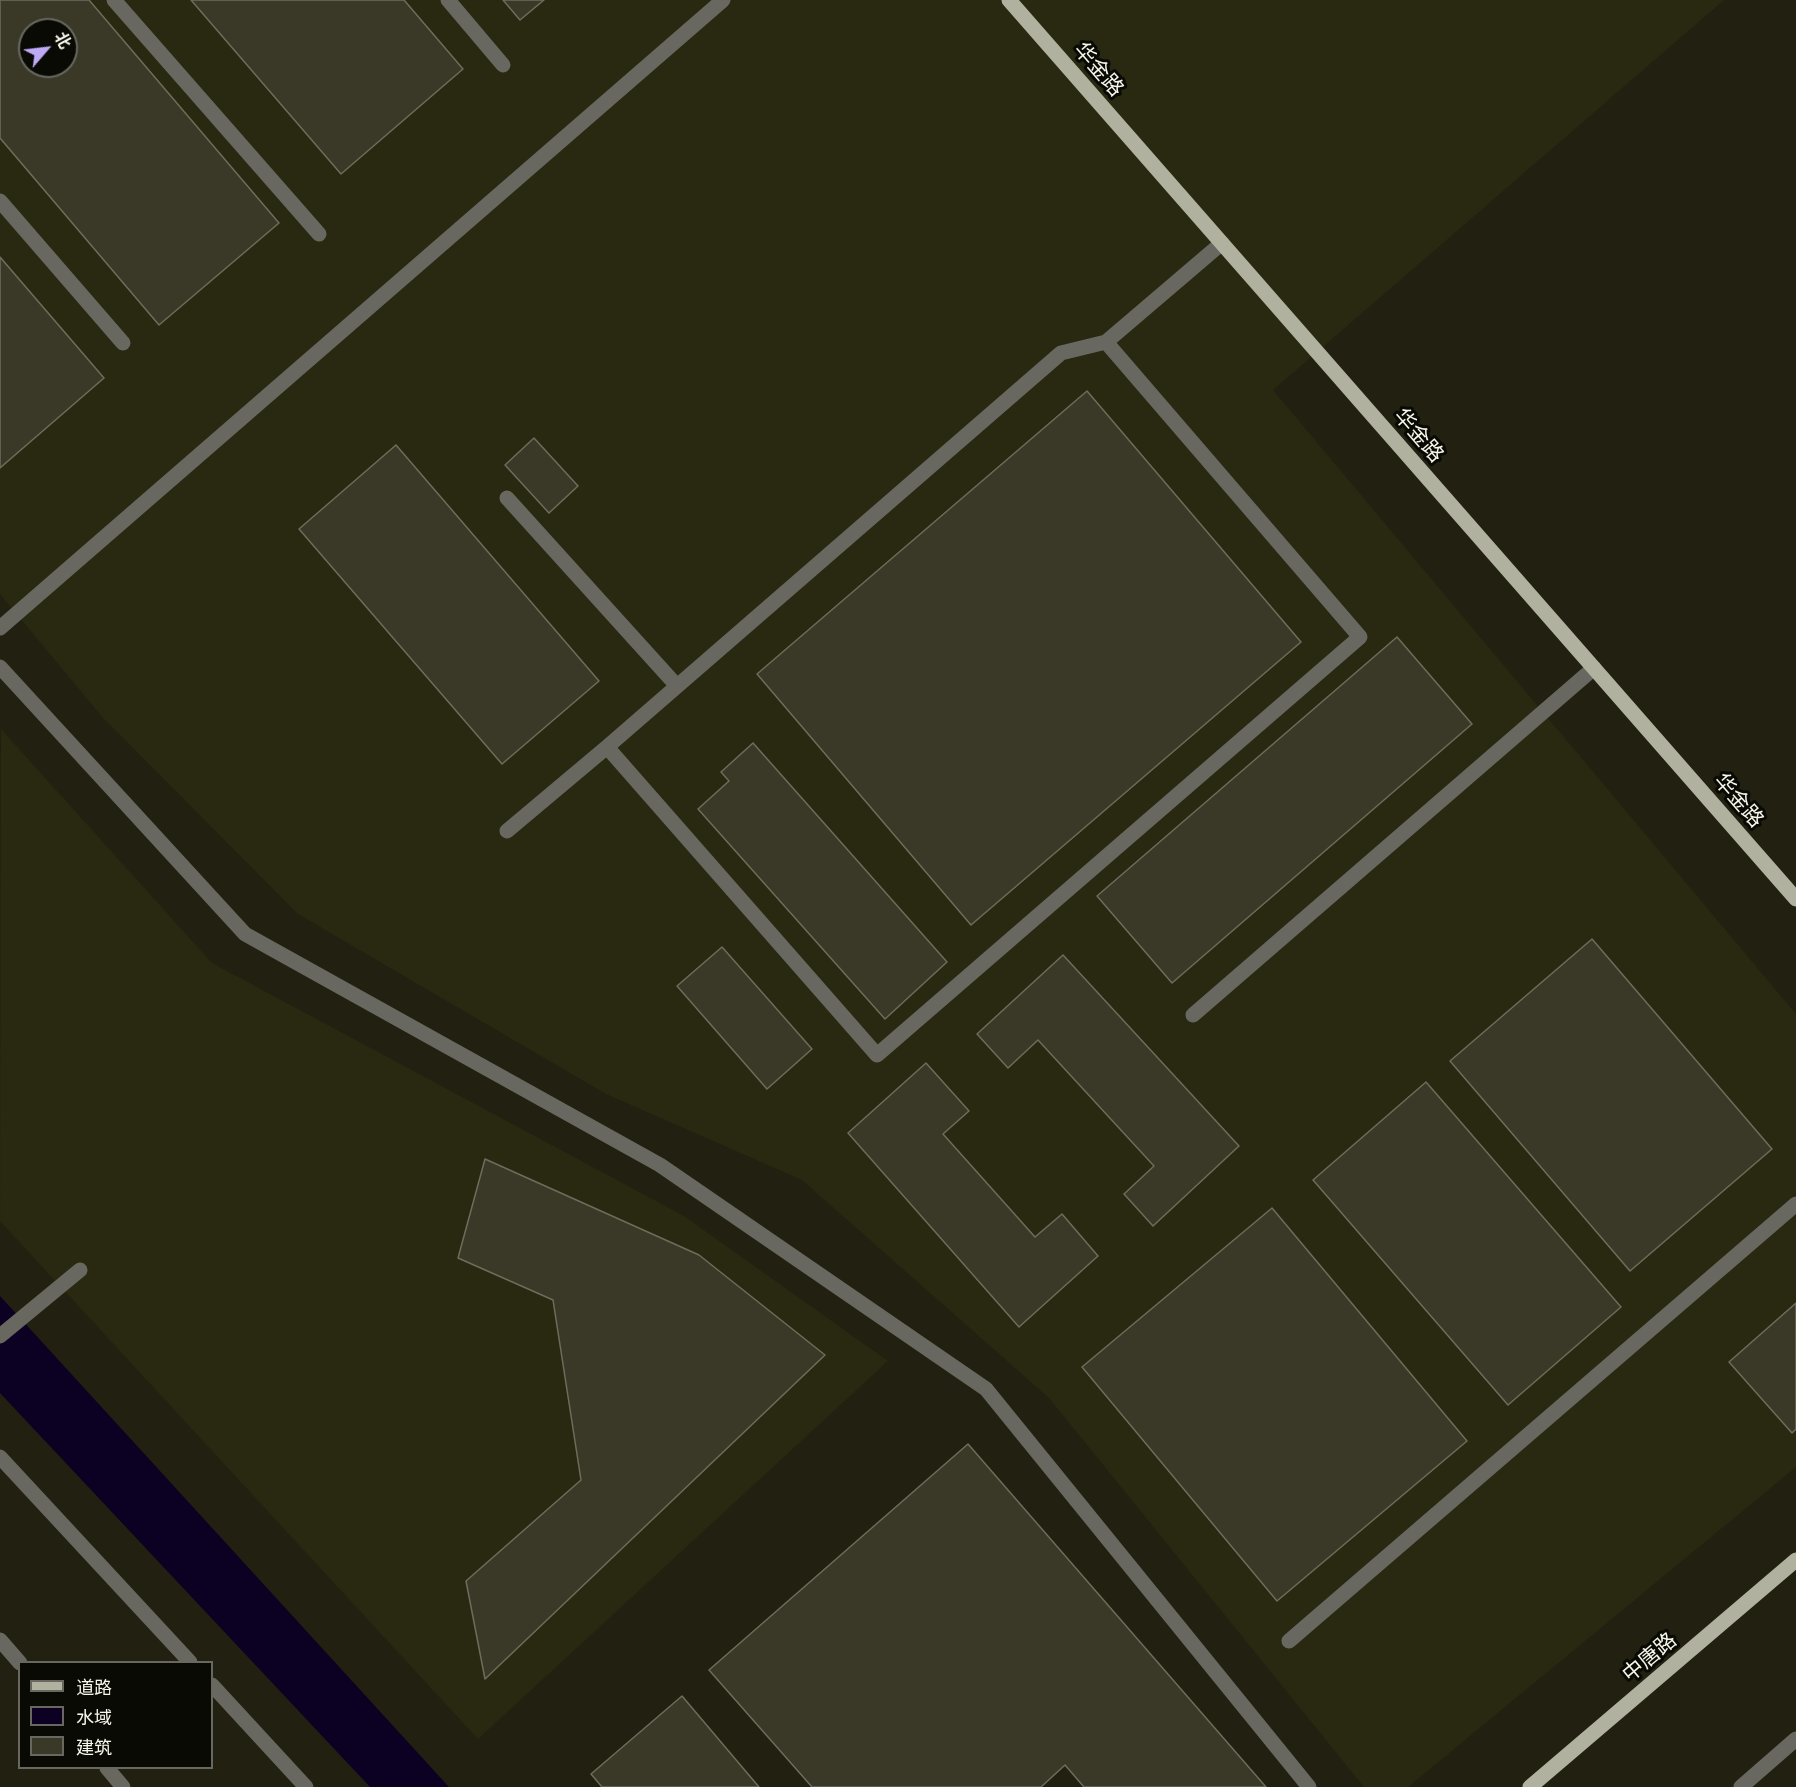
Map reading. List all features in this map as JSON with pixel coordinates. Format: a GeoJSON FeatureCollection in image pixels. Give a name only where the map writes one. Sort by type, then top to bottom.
{"type":"FeatureCollection","features":[{"type":"Feature","properties":{"kind":"main road","name":"华金路"},"geometry":{"type":"LineString","coordinates":[[1009,0],[1796,899]]}},
{"type":"Feature","properties":{"kind":"main road","name":"中唐路"},"geometry":{"type":"LineString","coordinates":[[1530,1787],[1796,1560]]}},
{"type":"Feature","properties":{"kind":"street"},"geometry":{"type":"LineString","coordinates":[[114,0],[320,234]]}},
{"type":"Feature","properties":{"kind":"street"},"geometry":{"type":"LineString","coordinates":[[447,0],[503,65]]}},
{"type":"Feature","properties":{"kind":"street"},"geometry":{"type":"LineString","coordinates":[[0,628],[723,0]]}},
{"type":"Feature","properties":{"kind":"street"},"geometry":{"type":"LineString","coordinates":[[0,201],[123,343]]}},
{"type":"Feature","properties":{"kind":"street"},"geometry":{"type":"LineString","coordinates":[[507,831],[1061,354],[1106,342],[1222,243]]}},
{"type":"Feature","properties":{"kind":"street"},"geometry":{"type":"LineString","coordinates":[[607,747],[877,1055],[1360,637],[1106,342]]}},
{"type":"Feature","properties":{"kind":"street"},"geometry":{"type":"LineString","coordinates":[[507,498],[677,686]]}},
{"type":"Feature","properties":{"kind":"street"},"geometry":{"type":"LineString","coordinates":[[0,667],[245,934],[660,1165],[986,1389],[1310,1787]]}},
{"type":"Feature","properties":{"kind":"street"},"geometry":{"type":"LineString","coordinates":[[1193,1015],[1594,669]]}},
{"type":"Feature","properties":{"kind":"street"},"geometry":{"type":"LineString","coordinates":[[1289,1641],[1796,1204]]}},
{"type":"Feature","properties":{"kind":"street"},"geometry":{"type":"LineString","coordinates":[[0,1336],[80,1270]]}},
{"type":"Feature","properties":{"kind":"street"},"geometry":{"type":"LineString","coordinates":[[0,1457],[189,1661]]}},
{"type":"Feature","properties":{"kind":"street"},"geometry":{"type":"LineString","coordinates":[[0,1640],[18,1661]]}},
{"type":"Feature","properties":{"kind":"street"},"geometry":{"type":"LineString","coordinates":[[213,1686],[306,1787]]}},
{"type":"Feature","properties":{"kind":"street"},"geometry":{"type":"LineString","coordinates":[[1741,1787],[1796,1739]]}},
{"type":"Feature","properties":{"kind":"street"},"geometry":{"type":"LineString","coordinates":[[109,1769],[123,1787]]}},
{"type":"Feature","properties":{"kind":"shaded area"},"geometry":{"type":"Polygon","coordinates":[[[0,0],[1724,0],[1273,390],[1796,1014],[1796,1467],[1408,1787],[1364,1787],[1049,1398],[802,1180],[606,1094],[298,914],[104,719],[0,594],[0,0]]]}},
{"type":"Feature","properties":{"kind":"shaded area"},"geometry":{"type":"Polygon","coordinates":[[[1,729],[212,963],[684,1216],[888,1361],[478,1739],[0,1221],[1,729]]]}},
{"type":"Feature","properties":{"kind":"water"},"geometry":{"type":"Polygon","coordinates":[[[0,1296],[449,1787],[370,1787],[0,1393],[0,1296]]]}},
{"type":"Feature","properties":{"kind":"building"},"geometry":{"type":"Polygon","coordinates":[[[0,0],[89,0],[279,223],[159,325],[0,138],[0,0]]]}},
{"type":"Feature","properties":{"kind":"building"},"geometry":{"type":"Polygon","coordinates":[[[191,0],[404,0],[463,69],[341,174],[191,0]]]}},
{"type":"Feature","properties":{"kind":"building"},"geometry":{"type":"Polygon","coordinates":[[[503,0],[544,0],[520,20],[503,0]]]}},
{"type":"Feature","properties":{"kind":"building"},"geometry":{"type":"Polygon","coordinates":[[[0,257],[104,378],[0,468],[0,257]]]}},
{"type":"Feature","properties":{"kind":"building"},"geometry":{"type":"Polygon","coordinates":[[[1087,391],[1301,642],[971,925],[757,674],[1087,391]]]}},
{"type":"Feature","properties":{"kind":"building"},"geometry":{"type":"Polygon","coordinates":[[[534,438],[578,486],[549,513],[505,465],[534,438]]]}},
{"type":"Feature","properties":{"kind":"building"},"geometry":{"type":"Polygon","coordinates":[[[396,445],[599,681],[502,764],[299,529],[396,445]]]}},
{"type":"Feature","properties":{"kind":"building"},"geometry":{"type":"Polygon","coordinates":[[[1397,637],[1472,724],[1172,983],[1097,896],[1397,637]]]}},
{"type":"Feature","properties":{"kind":"building"},"geometry":{"type":"Polygon","coordinates":[[[753,743],[947,962],[885,1019],[698,809],[729,781],[721,772],[753,743]]]}},
{"type":"Feature","properties":{"kind":"building"},"geometry":{"type":"Polygon","coordinates":[[[1592,939],[1772,1149],[1630,1271],[1450,1061],[1592,939]]]}},
{"type":"Feature","properties":{"kind":"building"},"geometry":{"type":"Polygon","coordinates":[[[722,947],[812,1049],[767,1089],[677,986],[722,947]]]}},
{"type":"Feature","properties":{"kind":"building"},"geometry":{"type":"Polygon","coordinates":[[[1063,955],[1239,1146],[1153,1226],[1124,1194],[1154,1166],[1038,1040],[1008,1068],[977,1034],[1063,955]]]}},
{"type":"Feature","properties":{"kind":"building"},"geometry":{"type":"Polygon","coordinates":[[[926,1063],[969,1111],[943,1134],[1035,1237],[1062,1214],[1098,1256],[1019,1327],[848,1133],[926,1063]]]}},
{"type":"Feature","properties":{"kind":"building"},"geometry":{"type":"Polygon","coordinates":[[[1426,1082],[1621,1307],[1508,1405],[1313,1180],[1426,1082]]]}},
{"type":"Feature","properties":{"kind":"building"},"geometry":{"type":"Polygon","coordinates":[[[485,1159],[699,1255],[825,1355],[485,1679],[466,1581],[581,1480],[553,1300],[458,1258],[485,1159]]]}},
{"type":"Feature","properties":{"kind":"building"},"geometry":{"type":"Polygon","coordinates":[[[1272,1208],[1467,1441],[1277,1601],[1082,1367],[1272,1208]]]}},
{"type":"Feature","properties":{"kind":"building"},"geometry":{"type":"Polygon","coordinates":[[[1796,1303],[1796,1429],[1792,1433],[1729,1362],[1796,1303]]]}},
{"type":"Feature","properties":{"kind":"building"},"geometry":{"type":"Polygon","coordinates":[[[968,1444],[1266,1787],[1084,1787],[1065,1765],[1041,1787],[812,1787],[709,1670],[968,1444]]]}},
{"type":"Feature","properties":{"kind":"building"},"geometry":{"type":"Polygon","coordinates":[[[682,1696],[759,1787],[602,1787],[591,1774],[682,1696]]]}}]}
